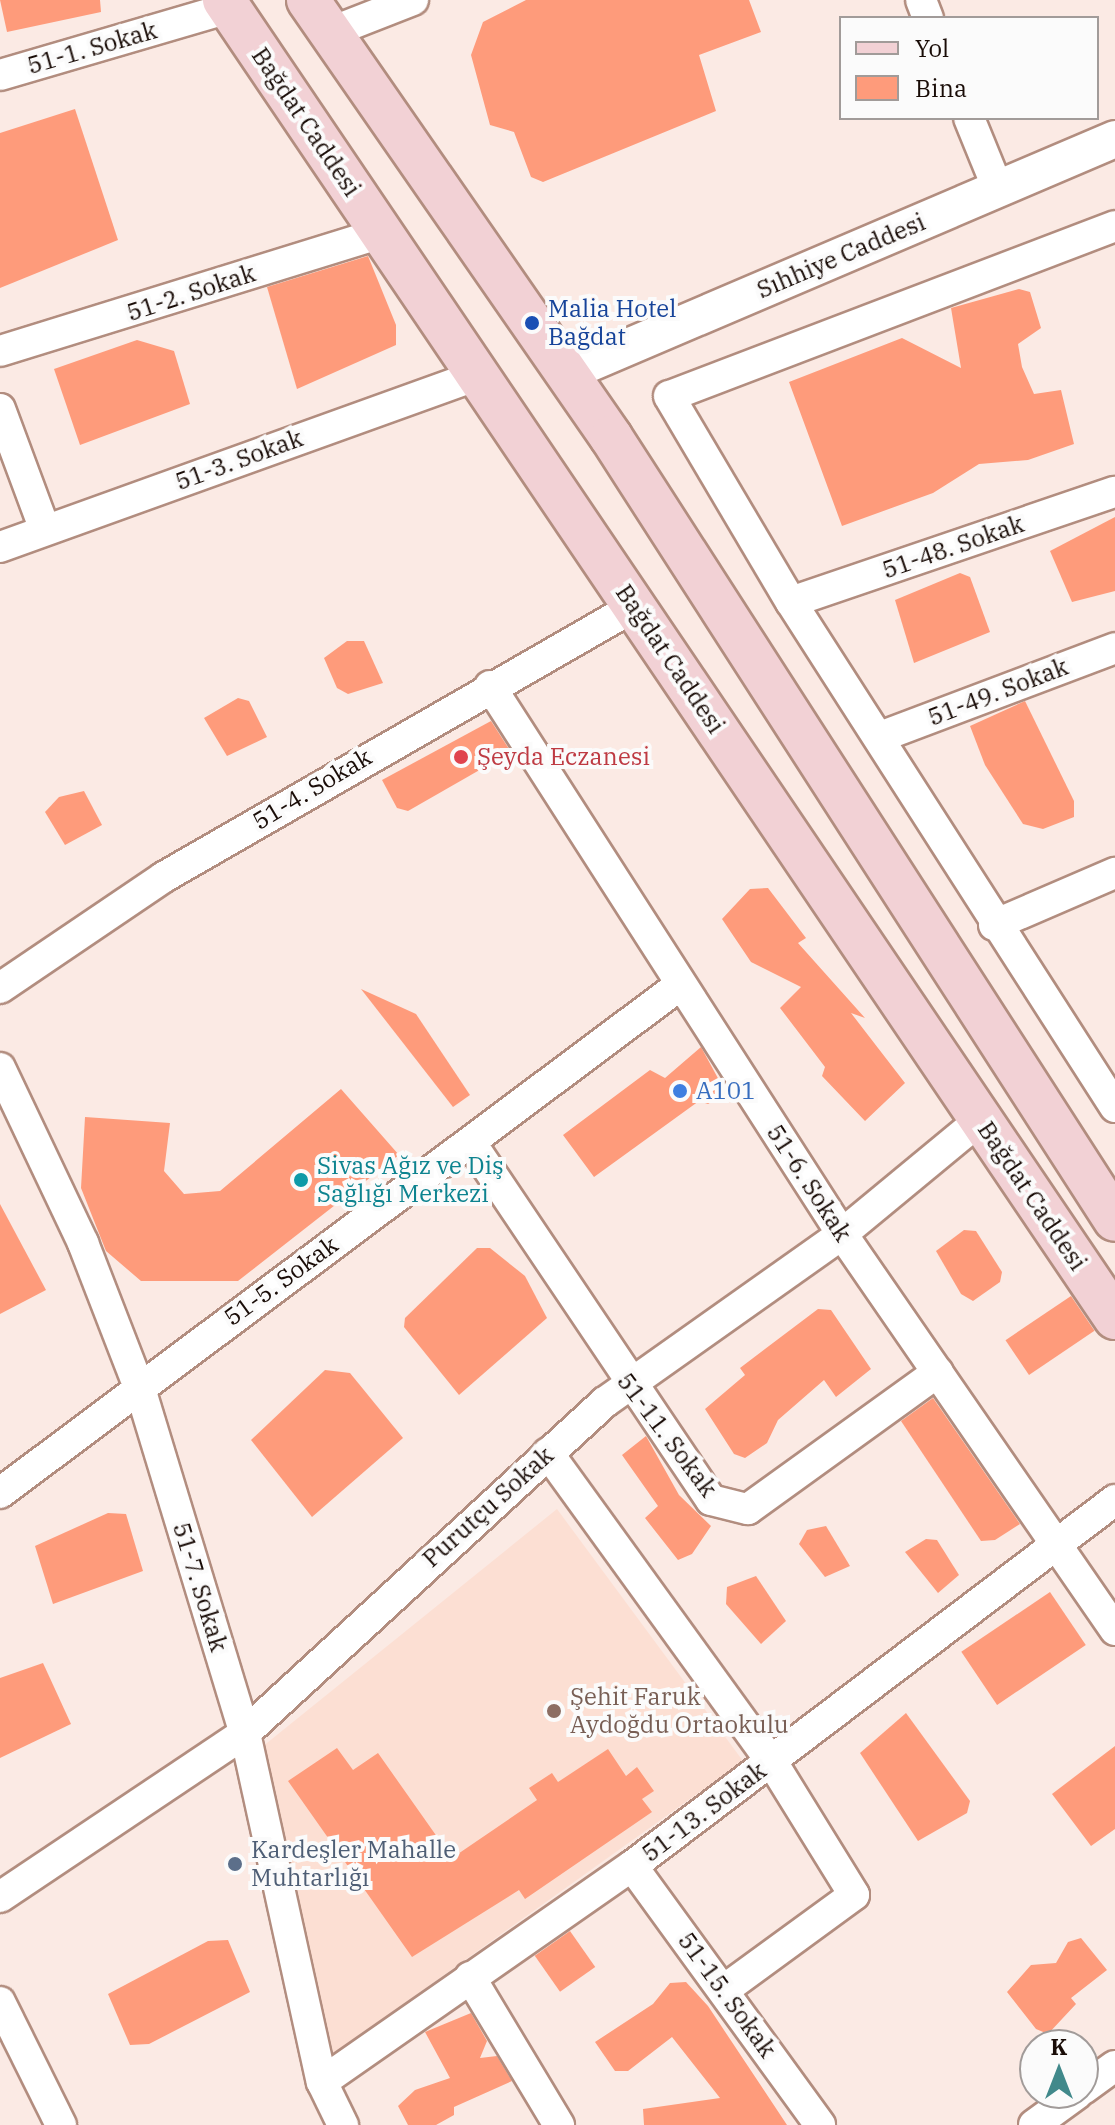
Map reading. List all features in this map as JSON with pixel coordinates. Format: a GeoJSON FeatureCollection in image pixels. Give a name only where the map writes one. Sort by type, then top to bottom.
{"type":"FeatureCollection","features":[{"type":"Feature","properties":{"kind":"main road","name":"Bağdat Caddesi"},"geometry":{"type":"LineString","coordinates":[[227,4],[1115,1318]]}},
{"type":"Feature","properties":{"kind":"main road"},"geometry":{"type":"LineString","coordinates":[[320,16],[567,373],[1115,1220]]}},
{"type":"Feature","properties":{"kind":"street"},"geometry":{"type":"LineString","coordinates":[[320,16],[413,0]]}},
{"type":"Feature","properties":{"kind":"street","name":"51-1. Sokak"},"geometry":{"type":"LineString","coordinates":[[0,75],[227,4]]}},
{"type":"Feature","properties":{"kind":"street"},"geometry":{"type":"LineString","coordinates":[[970,120],[998,189]]}},
{"type":"Feature","properties":{"kind":"street","name":"Sıhhiye Caddesi"},"geometry":{"type":"LineString","coordinates":[[567,373],[1115,139]]}},
{"type":"Feature","properties":{"kind":"street"},"geometry":{"type":"LineString","coordinates":[[1115,226],[669,396],[791,602],[880,737],[994,925],[1115,1107]]}},
{"type":"Feature","properties":{"kind":"street","name":"51-2. Sokak"},"geometry":{"type":"LineString","coordinates":[[0,351],[381,233]]}},
{"type":"Feature","properties":{"kind":"street","name":"51-3. Sokak"},"geometry":{"type":"LineString","coordinates":[[0,547],[478,375]]}},
{"type":"Feature","properties":{"kind":"street"},"geometry":{"type":"LineString","coordinates":[[0,409],[45,530]]}},
{"type":"Feature","properties":{"kind":"street","name":"51-48. Sokak"},"geometry":{"type":"LineString","coordinates":[[791,602],[1115,492]]}},
{"type":"Feature","properties":{"kind":"street","name":"51-4. Sokak"},"geometry":{"type":"LineString","coordinates":[[0,988],[164,877],[490,686],[635,606]]}},
{"type":"Feature","properties":{"kind":"street","name":"51-49. Sokak"},"geometry":{"type":"LineString","coordinates":[[880,737],[1115,648]]}},
{"type":"Feature","properties":{"kind":"street","name":"51-6. Sokak"},"geometry":{"type":"LineString","coordinates":[[490,686],[842,1234],[1115,1630]]}},
{"type":"Feature","properties":{"kind":"street"},"geometry":{"type":"LineString","coordinates":[[994,925],[1115,873]]}},
{"type":"Feature","properties":{"kind":"street","name":"51-5. Sokak"},"geometry":{"type":"LineString","coordinates":[[0,1493],[137,1384],[471,1143],[680,985]]}},
{"type":"Feature","properties":{"kind":"street","name":"51-7. Sokak"},"geometry":{"type":"LineString","coordinates":[[0,1068],[83,1243],[137,1384],[245,1733],[322,2082],[343,2125]]}},
{"type":"Feature","properties":{"kind":"street","name":"Purutçu Sokak"},"geometry":{"type":"LineString","coordinates":[[0,1897],[245,1733],[548,1453],[628,1386],[842,1234],[981,1119]]}},
{"type":"Feature","properties":{"kind":"street","name":"51-11. Sokak"},"geometry":{"type":"LineString","coordinates":[[471,1143],[628,1386],[711,1500],[748,1509],[938,1372]]}},
{"type":"Feature","properties":{"kind":"street"},"geometry":{"type":"LineString","coordinates":[[548,1453],[772,1762],[854,1895],[725,1989]]}},
{"type":"Feature","properties":{"kind":"street","name":"51-13. Sokak"},"geometry":{"type":"LineString","coordinates":[[322,2082],[632,1866],[1115,1500]]}},
{"type":"Feature","properties":{"kind":"street","name":"51-15. Sokak"},"geometry":{"type":"LineString","coordinates":[[632,1866],[725,1989],[820,2125]]}},
{"type":"Feature","properties":{"kind":"street"},"geometry":{"type":"LineString","coordinates":[[470,1977],[559,2125]]}},
{"type":"Feature","properties":{"kind":"street"},"geometry":{"type":"LineString","coordinates":[[0,2002],[61,2125]]}},
{"type":"Feature","properties":{"kind":"street"},"geometry":{"type":"LineString","coordinates":[[1034,2125],[1056,2109]]}},
{"type":"Feature","properties":{"kind":"shaded area"},"geometry":{"type":"Polygon","coordinates":[[[557,1509],[743,1761],[331,2056],[262,1747],[557,1509]]]}},
{"type":"Feature","properties":{"kind":"building"},"geometry":{"type":"Polygon","coordinates":[[[0,0],[100,0],[101,12],[7,32],[0,0]]]}},
{"type":"Feature","properties":{"kind":"building"},"geometry":{"type":"Polygon","coordinates":[[[526,0],[749,0],[761,32],[699,55],[716,111],[543,182],[531,177],[514,132],[490,125],[471,55],[483,22],[526,0]]]}},
{"type":"Feature","properties":{"kind":"building"},"geometry":{"type":"Polygon","coordinates":[[[75,109],[118,240],[0,288],[0,133],[75,109]]]}},
{"type":"Feature","properties":{"kind":"building"},"geometry":{"type":"Polygon","coordinates":[[[368,256],[396,325],[396,345],[297,389],[267,287],[368,256]]]}},
{"type":"Feature","properties":{"kind":"building"},"geometry":{"type":"Polygon","coordinates":[[[1019,289],[1030,292],[1041,328],[1018,344],[1022,367],[1034,394],[1061,390],[1074,444],[1028,460],[979,464],[933,493],[842,526],[789,382],[902,338],[961,368],[951,308],[1019,289]]]}},
{"type":"Feature","properties":{"kind":"building"},"geometry":{"type":"Polygon","coordinates":[[[137,340],[174,351],[190,404],[80,445],[54,369],[137,340]]]}},
{"type":"Feature","properties":{"kind":"building"},"geometry":{"type":"Polygon","coordinates":[[[1115,517],[1115,591],[1072,602],[1050,551],[1115,517]]]}},
{"type":"Feature","properties":{"kind":"building"},"geometry":{"type":"Polygon","coordinates":[[[960,573],[970,577],[990,632],[914,663],[895,600],[960,573]]]}},
{"type":"Feature","properties":{"kind":"building"},"geometry":{"type":"Polygon","coordinates":[[[347,641],[364,641],[383,683],[348,694],[337,688],[324,658],[347,641]]]}},
{"type":"Feature","properties":{"kind":"building"},"geometry":{"type":"Polygon","coordinates":[[[238,698],[249,701],[267,737],[227,756],[204,718],[238,698]]]}},
{"type":"Feature","properties":{"kind":"building"},"geometry":{"type":"Polygon","coordinates":[[[1025,701],[1074,801],[1074,817],[1043,829],[1023,824],[985,765],[970,726],[1025,701]]]}},
{"type":"Feature","properties":{"kind":"building"},"geometry":{"type":"Polygon","coordinates":[[[491,721],[511,752],[408,811],[397,808],[382,780],[491,721]]]}},
{"type":"Feature","properties":{"kind":"building"},"geometry":{"type":"Polygon","coordinates":[[[84,791],[102,825],[65,845],[45,812],[59,797],[84,791]]]}},
{"type":"Feature","properties":{"kind":"building"},"geometry":{"type":"Polygon","coordinates":[[[768,888],[806,938],[798,943],[865,1018],[851,1013],[905,1083],[865,1121],[822,1076],[825,1067],[780,1008],[801,987],[751,962],[722,919],[750,889],[768,888]]]}},
{"type":"Feature","properties":{"kind":"building"},"geometry":{"type":"Polygon","coordinates":[[[361,989],[416,1014],[470,1095],[453,1107],[361,989]]]}},
{"type":"Feature","properties":{"kind":"building"},"geometry":{"type":"Polygon","coordinates":[[[701,1047],[726,1093],[708,1104],[699,1101],[594,1177],[563,1135],[650,1070],[665,1078],[701,1047]]]}},
{"type":"Feature","properties":{"kind":"building","name":"Sivas Ağız ve Diş Sağlığı Merkezi"},"geometry":{"type":"Polygon","coordinates":[[[341,1089],[399,1155],[238,1281],[141,1281],[106,1251],[81,1188],[85,1117],[170,1123],[164,1171],[184,1194],[220,1191],[341,1089]]]}},
{"type":"Feature","properties":{"kind":"building"},"geometry":{"type":"Polygon","coordinates":[[[0,1204],[46,1290],[0,1314],[0,1204]]]}},
{"type":"Feature","properties":{"kind":"building"},"geometry":{"type":"Polygon","coordinates":[[[964,1230],[976,1231],[1002,1272],[1000,1282],[973,1301],[961,1294],[936,1251],[964,1230]]]}},
{"type":"Feature","properties":{"kind":"building"},"geometry":{"type":"Polygon","coordinates":[[[477,1248],[490,1248],[525,1276],[547,1318],[459,1395],[404,1327],[405,1318],[477,1248]]]}},
{"type":"Feature","properties":{"kind":"building"},"geometry":{"type":"Polygon","coordinates":[[[1071,1296],[1094,1331],[1029,1375],[1006,1340],[1071,1296]]]}},
{"type":"Feature","properties":{"kind":"building"},"geometry":{"type":"Polygon","coordinates":[[[818,1309],[831,1310],[871,1369],[836,1397],[824,1380],[778,1420],[767,1443],[745,1458],[734,1454],[705,1409],[745,1375],[740,1368],[818,1309]]]}},
{"type":"Feature","properties":{"kind":"building"},"geometry":{"type":"Polygon","coordinates":[[[325,1370],[350,1373],[403,1438],[312,1517],[251,1440],[325,1370]]]}},
{"type":"Feature","properties":{"kind":"building"},"geometry":{"type":"Polygon","coordinates":[[[933,1398],[1020,1524],[995,1540],[981,1541],[901,1421],[933,1398]]]}},
{"type":"Feature","properties":{"kind":"building"},"geometry":{"type":"Polygon","coordinates":[[[646,1436],[679,1495],[711,1526],[692,1554],[678,1560],[645,1518],[658,1506],[622,1455],[646,1436]]]}},
{"type":"Feature","properties":{"kind":"building"},"geometry":{"type":"Polygon","coordinates":[[[108,1513],[126,1514],[143,1571],[53,1604],[35,1546],[108,1513]]]}},
{"type":"Feature","properties":{"kind":"building"},"geometry":{"type":"Polygon","coordinates":[[[826,1526],[850,1566],[825,1577],[799,1544],[807,1530],[826,1526]]]}},
{"type":"Feature","properties":{"kind":"building"},"geometry":{"type":"Polygon","coordinates":[[[926,1539],[937,1540],[959,1575],[938,1593],[905,1552],[926,1539]]]}},
{"type":"Feature","properties":{"kind":"building"},"geometry":{"type":"Polygon","coordinates":[[[756,1576],[786,1621],[761,1644],[726,1604],[727,1587],[756,1576]]]}},
{"type":"Feature","properties":{"kind":"building"},"geometry":{"type":"Polygon","coordinates":[[[1050,1592],[1086,1645],[997,1705],[961,1652],[1050,1592]]]}},
{"type":"Feature","properties":{"kind":"building"},"geometry":{"type":"Polygon","coordinates":[[[43,1663],[71,1724],[0,1758],[0,1678],[43,1663]]]}},
{"type":"Feature","properties":{"kind":"building"},"geometry":{"type":"Polygon","coordinates":[[[906,1713],[970,1801],[967,1813],[918,1841],[860,1753],[906,1713]]]}},
{"type":"Feature","properties":{"kind":"building"},"geometry":{"type":"Polygon","coordinates":[[[1115,1746],[1115,1829],[1091,1846],[1052,1794],[1115,1746]]]}},
{"type":"Feature","properties":{"kind":"building"},"geometry":{"type":"Polygon","coordinates":[[[337,1748],[353,1770],[378,1753],[452,1858],[537,1800],[529,1788],[552,1773],[558,1782],[608,1749],[626,1776],[637,1767],[654,1791],[642,1799],[652,1812],[525,1899],[519,1890],[412,1957],[288,1781],[337,1748]]]}},
{"type":"Feature","properties":{"kind":"building"},"geometry":{"type":"Polygon","coordinates":[[[570,1931],[595,1967],[560,1992],[535,1956],[570,1931]]]}},
{"type":"Feature","properties":{"kind":"building"},"geometry":{"type":"Polygon","coordinates":[[[1081,1938],[1107,1970],[1071,1998],[1076,2004],[1053,2029],[1036,2029],[1007,1992],[1031,1965],[1056,1963],[1068,1942],[1081,1938]]]}},
{"type":"Feature","properties":{"kind":"building"},"geometry":{"type":"Polygon","coordinates":[[[228,1940],[250,1992],[149,2044],[130,2045],[108,1994],[208,1941],[228,1940]]]}},
{"type":"Feature","properties":{"kind":"building"},"geometry":{"type":"Polygon","coordinates":[[[686,1982],[708,2006],[787,2125],[644,2125],[643,2109],[720,2098],[672,2037],[628,2071],[615,2071],[595,2042],[653,2004],[670,1983],[686,1982]]]}},
{"type":"Feature","properties":{"kind":"building"},"geometry":{"type":"Polygon","coordinates":[[[471,2013],[487,2041],[480,2058],[497,2056],[512,2081],[454,2107],[454,2115],[436,2125],[408,2125],[398,2106],[415,2090],[450,2078],[425,2032],[471,2013]]]}},
{"type":"Feature","properties":{"kind":"place","name":"Malia Hotel Bağdat"},"geometry":{"type":"Point","coordinates":[532,323]}},
{"type":"Feature","properties":{"kind":"place","name":"Şeyda Eczanesi"},"geometry":{"type":"Point","coordinates":[461,757]}},
{"type":"Feature","properties":{"kind":"place","name":"A101"},"geometry":{"type":"Point","coordinates":[680,1091]}},
{"type":"Feature","properties":{"kind":"place","name":"Sivas Ağız ve Diş Sağlığı Merkezi"},"geometry":{"type":"Point","coordinates":[301,1180]}},
{"type":"Feature","properties":{"kind":"place","name":"Şehit Faruk Aydoğdu Ortaokulu"},"geometry":{"type":"Point","coordinates":[554,1711]}},
{"type":"Feature","properties":{"kind":"place","name":"Kardeşler Mahalle Muhtarlığı"},"geometry":{"type":"Point","coordinates":[235,1864]}}]}
